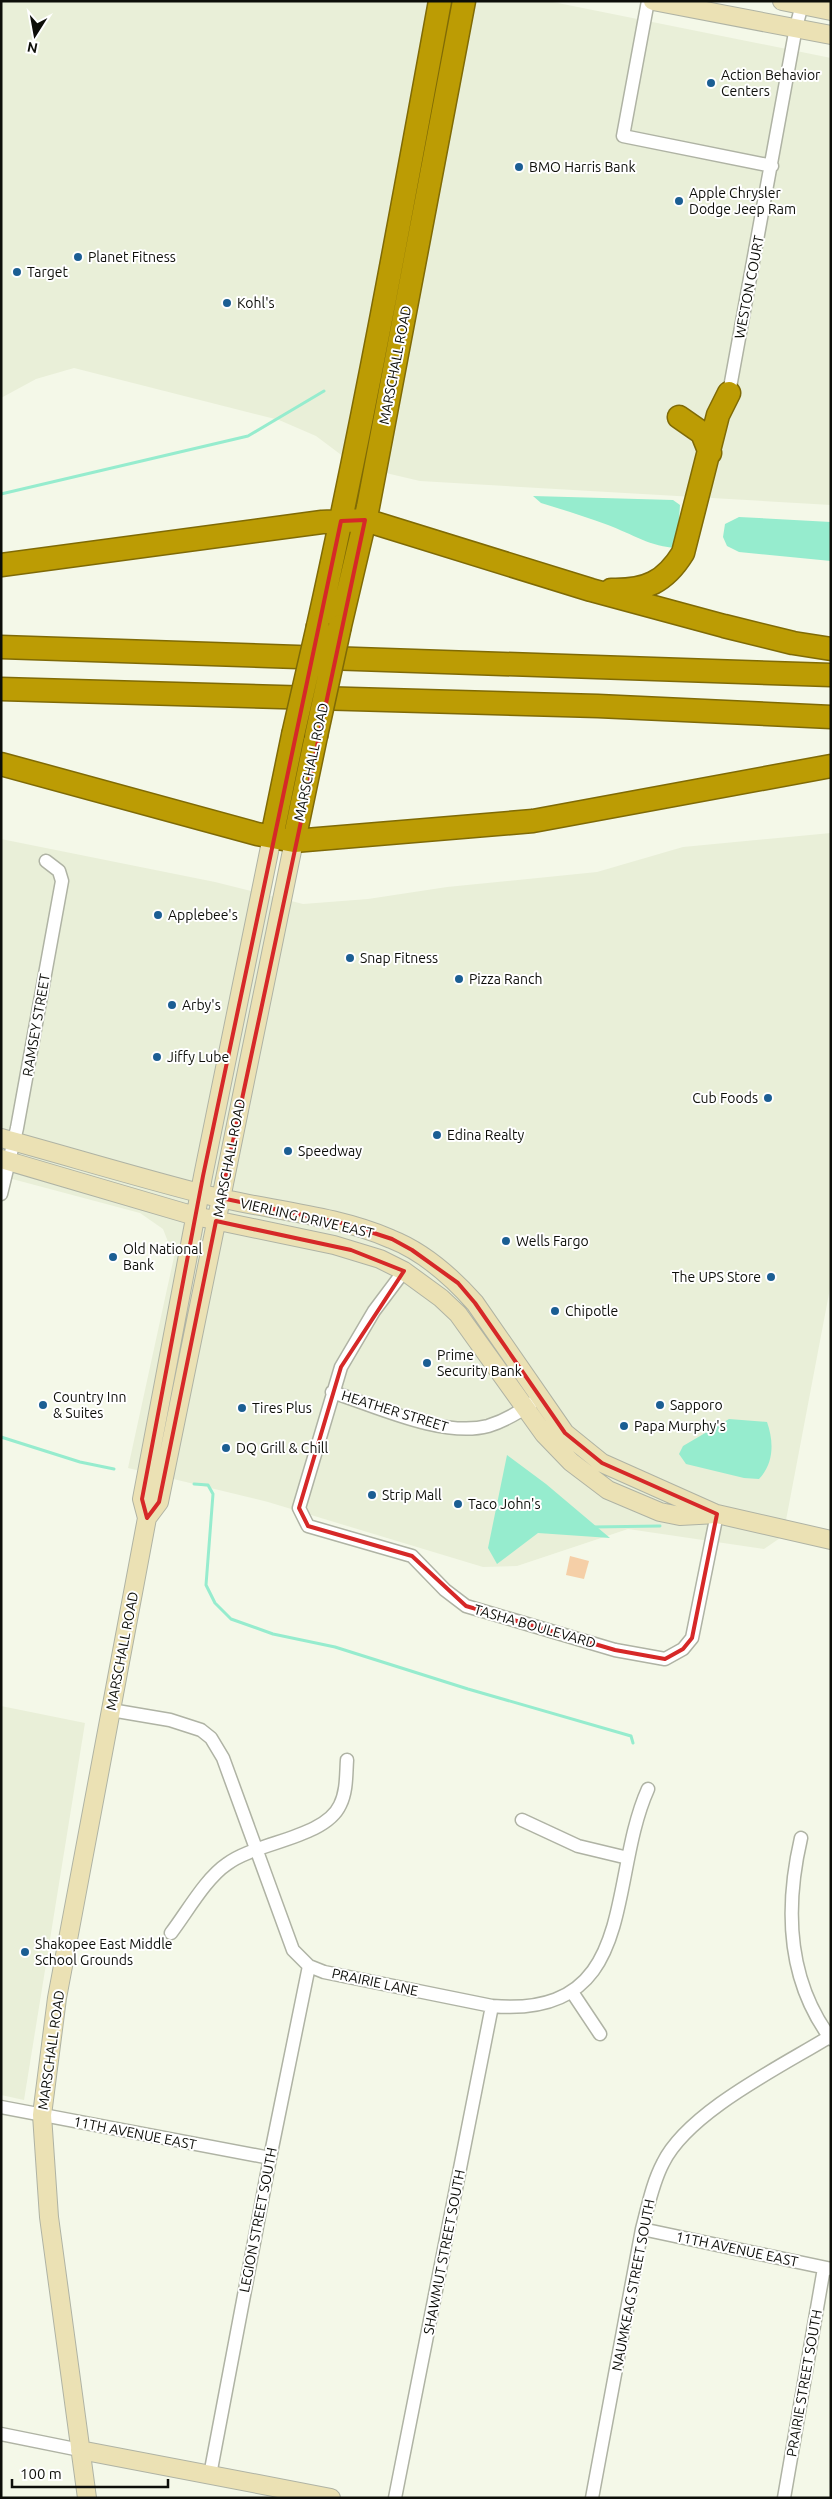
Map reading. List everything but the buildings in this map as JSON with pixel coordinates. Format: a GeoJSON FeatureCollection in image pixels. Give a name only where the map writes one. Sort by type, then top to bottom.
{"type":"FeatureCollection","features":[{"type":"Feature","properties":{"kind":"highway","name":"MARSCHALL ROAD"},"geometry":{"type":"LineString","coordinates":[[272,837],[341,521],[396,244],[440,1]]}},
{"type":"Feature","properties":{"kind":"highway","name":"MARSCHALL ROAD"},"geometry":{"type":"LineString","coordinates":[[294,841],[340,626],[365,520],[464,1]]}},
{"type":"Feature","properties":{"kind":"highway"},"geometry":{"type":"LineString","coordinates":[[590,590],[629,590],[646,586],[661,580],[673,569],[684,553],[718,415],[728,393]]}},
{"type":"Feature","properties":{"kind":"highway"},"geometry":{"type":"LineString","coordinates":[[679,417],[702,434],[710,453]]}},
{"type":"Feature","properties":{"kind":"highway"},"geometry":{"type":"LineString","coordinates":[[1,565],[322,522],[365,520],[590,590],[792,643],[831,649]]}},
{"type":"Feature","properties":{"kind":"highway"},"geometry":{"type":"LineString","coordinates":[[1,647],[831,675]]}},
{"type":"Feature","properties":{"kind":"highway"},"geometry":{"type":"LineString","coordinates":[[1,689],[598,706],[831,717]]}},
{"type":"Feature","properties":{"kind":"highway"},"geometry":{"type":"LineString","coordinates":[[1,764],[272,837],[294,841],[533,821],[831,766]]}},
{"type":"Feature","properties":{"kind":"main road"},"geometry":{"type":"LineString","coordinates":[[653,1],[831,35]]}},
{"type":"Feature","properties":{"kind":"main road"},"geometry":{"type":"LineString","coordinates":[[782,1],[803,3],[831,11]]}},
{"type":"Feature","properties":{"kind":"main road","name":"MARSCHALL ROAD"},"geometry":{"type":"LineString","coordinates":[[87,2498],[49,2217],[42,2115],[57,1998],[147,1518],[142,1499],[195,1216],[272,837]]}},
{"type":"Feature","properties":{"kind":"main road","name":"MARSCHALL ROAD"},"geometry":{"type":"LineString","coordinates":[[147,1518],[159,1502],[294,841]]}},
{"type":"Feature","properties":{"kind":"main road","name":"VIERLING DRIVE EAST"},"geometry":{"type":"LineString","coordinates":[[8,1140],[200,1193],[346,1224],[392,1239],[412,1250],[458,1284],[476,1303],[564,1433],[602,1463],[717,1514],[831,1540]]}},
{"type":"Feature","properties":{"kind":"main road","name":"VIERLING DRIVE EAST"},"geometry":{"type":"LineString","coordinates":[[5,1160],[195,1216],[351,1250],[380,1259],[404,1271],[441,1298],[458,1314],[544,1434],[571,1462],[608,1490],[660,1512],[680,1516],[717,1514]]}},
{"type":"Feature","properties":{"kind":"main road"},"geometry":{"type":"LineString","coordinates":[[351,1250],[380,1251],[402,1255],[412,1250]]}},
{"type":"Feature","properties":{"kind":"main road"},"geometry":{"type":"LineString","coordinates":[[80,2450],[331,2498]]}},
{"type":"Feature","properties":{"kind":"street"},"geometry":{"type":"LineString","coordinates":[[648,1],[623,136],[772,166]]}},
{"type":"Feature","properties":{"kind":"street","name":"WESTON COURT"},"geometry":{"type":"LineString","coordinates":[[728,393],[772,166],[796,28],[803,3]]}},
{"type":"Feature","properties":{"kind":"street","name":"RAMSEY STREET"},"geometry":{"type":"LineString","coordinates":[[1,1194],[8,1140],[62,881],[59,871],[46,860]]}},
{"type":"Feature","properties":{"kind":"street","name":"TASHA BOULEVARD"},"geometry":{"type":"LineString","coordinates":[[404,1271],[374,1311],[342,1367],[332,1392],[299,1508],[308,1526],[412,1556],[445,1590],[466,1606],[615,1650],[665,1659],[683,1649],[692,1638],[717,1514]]}},
{"type":"Feature","properties":{"kind":"street","name":"HEATHER STREET"},"geometry":{"type":"LineString","coordinates":[[332,1392],[429,1424],[458,1429],[486,1426],[499,1422],[540,1398]]}},
{"type":"Feature","properties":{"kind":"street"},"geometry":{"type":"LineString","coordinates":[[111,1710],[190,1725],[211,1738],[223,1758],[293,1950],[309,1966]]}},
{"type":"Feature","properties":{"kind":"street"},"geometry":{"type":"LineString","coordinates":[[172,1932],[225,1865],[257,1849],[312,1829],[334,1815],[344,1793],[347,1760]]}},
{"type":"Feature","properties":{"kind":"street","name":"PRAIRIE LANE"},"geometry":{"type":"LineString","coordinates":[[309,1966],[340,1975],[492,2006],[513,2008],[534,2006],[554,2001],[572,1992],[591,1974],[605,1952],[615,1925],[635,1822],[648,1789]]}},
{"type":"Feature","properties":{"kind":"street"},"geometry":{"type":"LineString","coordinates":[[522,1820],[578,1846],[628,1858]]}},
{"type":"Feature","properties":{"kind":"street"},"geometry":{"type":"LineString","coordinates":[[801,1838],[792,1881],[792,1934],[800,1976],[808,1998],[830,2038]]}},
{"type":"Feature","properties":{"kind":"street","name":"LEGION STREET SOUTH"},"geometry":{"type":"LineString","coordinates":[[210,2475],[270,2158],[309,1966]]}},
{"type":"Feature","properties":{"kind":"street"},"geometry":{"type":"LineString","coordinates":[[572,1992],[600,2034]]}},
{"type":"Feature","properties":{"kind":"street","name":"SHAWMUT STREET SOUTH"},"geometry":{"type":"LineString","coordinates":[[395,2498],[492,2006]]}},
{"type":"Feature","properties":{"kind":"street","name":"NAUMKEAG STREET SOUTH"},"geometry":{"type":"LineString","coordinates":[[592,2498],[642,2230],[652,2191],[663,2163],[681,2137],[708,2111],[830,2038]]}},
{"type":"Feature","properties":{"kind":"street","name":"11TH AVENUE EAST"},"geometry":{"type":"LineString","coordinates":[[1,2107],[270,2158]]}},
{"type":"Feature","properties":{"kind":"street","name":"11TH AVENUE EAST"},"geometry":{"type":"LineString","coordinates":[[642,2230],[828,2269]]}},
{"type":"Feature","properties":{"kind":"street","name":"PRAIRIE STREET SOUTH"},"geometry":{"type":"LineString","coordinates":[[784,2498],[828,2269]]}},
{"type":"Feature","properties":{"kind":"street"},"geometry":{"type":"LineString","coordinates":[[1,2434],[80,2450]]}},
{"type":"Feature","properties":{"kind":"highlighted area"},"geometry":{"type":"Polygon","coordinates":[[[365,520],[221,1198],[346,1224],[392,1239],[412,1250],[458,1283],[475,1303],[565,1433],[602,1463],[717,1514],[692,1638],[683,1649],[665,1659],[615,1650],[466,1606],[412,1556],[308,1526],[299,1508],[341,1367],[404,1271],[351,1250],[216,1221],[159,1502],[147,1518],[142,1499],[203,1176],[341,521],[365,520]]]}},
{"type":"Feature","properties":{"kind":"shaded area"},"geometry":{"type":"Polygon","coordinates":[[[1,1],[548,1],[831,58],[831,505],[420,481],[356,466],[316,436],[279,420],[74,368],[36,379],[1,398],[1,1]]]}},
{"type":"Feature","properties":{"kind":"shaded area"},"geometry":{"type":"Polygon","coordinates":[[[533,496],[673,500],[680,505],[677,548],[650,543],[608,525],[541,503],[533,496]]]}},
{"type":"Feature","properties":{"kind":"shaded area"},"geometry":{"type":"Polygon","coordinates":[[[739,517],[831,522],[831,561],[739,552],[727,546],[723,537],[725,524],[739,517]]]}},
{"type":"Feature","properties":{"kind":"shaded area"},"geometry":{"type":"Polygon","coordinates":[[[831,833],[831,1283],[783,1536],[764,1549],[628,1529],[517,1566],[483,1567],[268,1502],[128,1468],[174,1257],[163,1229],[140,1213],[1,1176],[1,839],[215,882],[303,904],[368,899],[447,887],[597,872],[683,847],[831,833]]]}},
{"type":"Feature","properties":{"kind":"shaded area"},"geometry":{"type":"Polygon","coordinates":[[[729,1419],[767,1422],[772,1445],[768,1466],[759,1479],[744,1478],[686,1464],[679,1454],[683,1446],[729,1419]]]}},
{"type":"Feature","properties":{"kind":"shaded area"},"geometry":{"type":"Polygon","coordinates":[[[507,1455],[546,1484],[610,1538],[538,1533],[497,1564],[488,1548],[507,1455]]]}},
{"type":"Feature","properties":{"kind":"shaded area"},"geometry":{"type":"Polygon","coordinates":[[[570,1556],[589,1561],[584,1579],[566,1575],[570,1556]]]}},
{"type":"Feature","properties":{"kind":"shaded area","name":"Shakopee East Middle School Grounds"},"geometry":{"type":"Polygon","coordinates":[[[1,1706],[85,1723],[24,2100],[1,2095],[1,1706]]]}},
{"type":"Feature","properties":{"kind":"waterway"},"geometry":{"type":"LineString","coordinates":[[1,494],[248,436],[324,391]]}},
{"type":"Feature","properties":{"kind":"waterway"},"geometry":{"type":"LineString","coordinates":[[1,1437],[80,1462],[114,1469]]}},
{"type":"Feature","properties":{"kind":"waterway"},"geometry":{"type":"LineString","coordinates":[[194,1484],[208,1485],[213,1494],[206,1585],[215,1603],[231,1619],[273,1634],[335,1647],[468,1689],[631,1736],[633,1743]]}},
{"type":"Feature","properties":{"kind":"waterway"},"geometry":{"type":"LineString","coordinates":[[593,1527],[660,1526]]}},
{"type":"Feature","properties":{"kind":"place","name":"Action Behavior Centers"},"geometry":{"type":"Point","coordinates":[711,83]}},
{"type":"Feature","properties":{"kind":"place","name":"BMO Harris Bank"},"geometry":{"type":"Point","coordinates":[519,167]}},
{"type":"Feature","properties":{"kind":"place","name":"Apple Chrysler Dodge Jeep Ram"},"geometry":{"type":"Point","coordinates":[679,201]}},
{"type":"Feature","properties":{"kind":"place","name":"Planet Fitness"},"geometry":{"type":"Point","coordinates":[78,257]}},
{"type":"Feature","properties":{"kind":"place","name":"Target"},"geometry":{"type":"Point","coordinates":[17,272]}},
{"type":"Feature","properties":{"kind":"place","name":"Kohl's"},"geometry":{"type":"Point","coordinates":[227,303]}},
{"type":"Feature","properties":{"kind":"place","name":"Applebee's"},"geometry":{"type":"Point","coordinates":[158,915]}},
{"type":"Feature","properties":{"kind":"place","name":"Snap Fitness"},"geometry":{"type":"Point","coordinates":[350,958]}},
{"type":"Feature","properties":{"kind":"place","name":"Pizza Ranch"},"geometry":{"type":"Point","coordinates":[459,979]}},
{"type":"Feature","properties":{"kind":"place","name":"Arby's"},"geometry":{"type":"Point","coordinates":[172,1005]}},
{"type":"Feature","properties":{"kind":"place","name":"Jiffy Lube"},"geometry":{"type":"Point","coordinates":[157,1057]}},
{"type":"Feature","properties":{"kind":"place","name":"Cub Foods"},"geometry":{"type":"Point","coordinates":[768,1098]}},
{"type":"Feature","properties":{"kind":"place","name":"Edina Realty"},"geometry":{"type":"Point","coordinates":[437,1135]}},
{"type":"Feature","properties":{"kind":"place","name":"Speedway"},"geometry":{"type":"Point","coordinates":[288,1151]}},
{"type":"Feature","properties":{"kind":"place","name":"Wells Fargo"},"geometry":{"type":"Point","coordinates":[506,1241]}},
{"type":"Feature","properties":{"kind":"place","name":"Old National Bank"},"geometry":{"type":"Point","coordinates":[113,1257]}},
{"type":"Feature","properties":{"kind":"place","name":"The UPS Store"},"geometry":{"type":"Point","coordinates":[771,1277]}},
{"type":"Feature","properties":{"kind":"place","name":"Chipotle"},"geometry":{"type":"Point","coordinates":[555,1311]}},
{"type":"Feature","properties":{"kind":"place","name":"Prime Security Bank"},"geometry":{"type":"Point","coordinates":[427,1363]}},
{"type":"Feature","properties":{"kind":"place","name":"Country Inn & Suites"},"geometry":{"type":"Point","coordinates":[43,1405]}},
{"type":"Feature","properties":{"kind":"place","name":"Sapporo"},"geometry":{"type":"Point","coordinates":[660,1405]}},
{"type":"Feature","properties":{"kind":"place","name":"Tires Plus"},"geometry":{"type":"Point","coordinates":[242,1408]}},
{"type":"Feature","properties":{"kind":"place","name":"Papa Murphy's"},"geometry":{"type":"Point","coordinates":[624,1426]}},
{"type":"Feature","properties":{"kind":"place","name":"DQ Grill & Chill"},"geometry":{"type":"Point","coordinates":[226,1448]}},
{"type":"Feature","properties":{"kind":"place","name":"Strip Mall"},"geometry":{"type":"Point","coordinates":[372,1495]}},
{"type":"Feature","properties":{"kind":"place","name":"Taco John's"},"geometry":{"type":"Point","coordinates":[458,1504]}},
{"type":"Feature","properties":{"kind":"place","name":"Shakopee East Middle School Grounds"},"geometry":{"type":"Point","coordinates":[25,1952]}}]}
